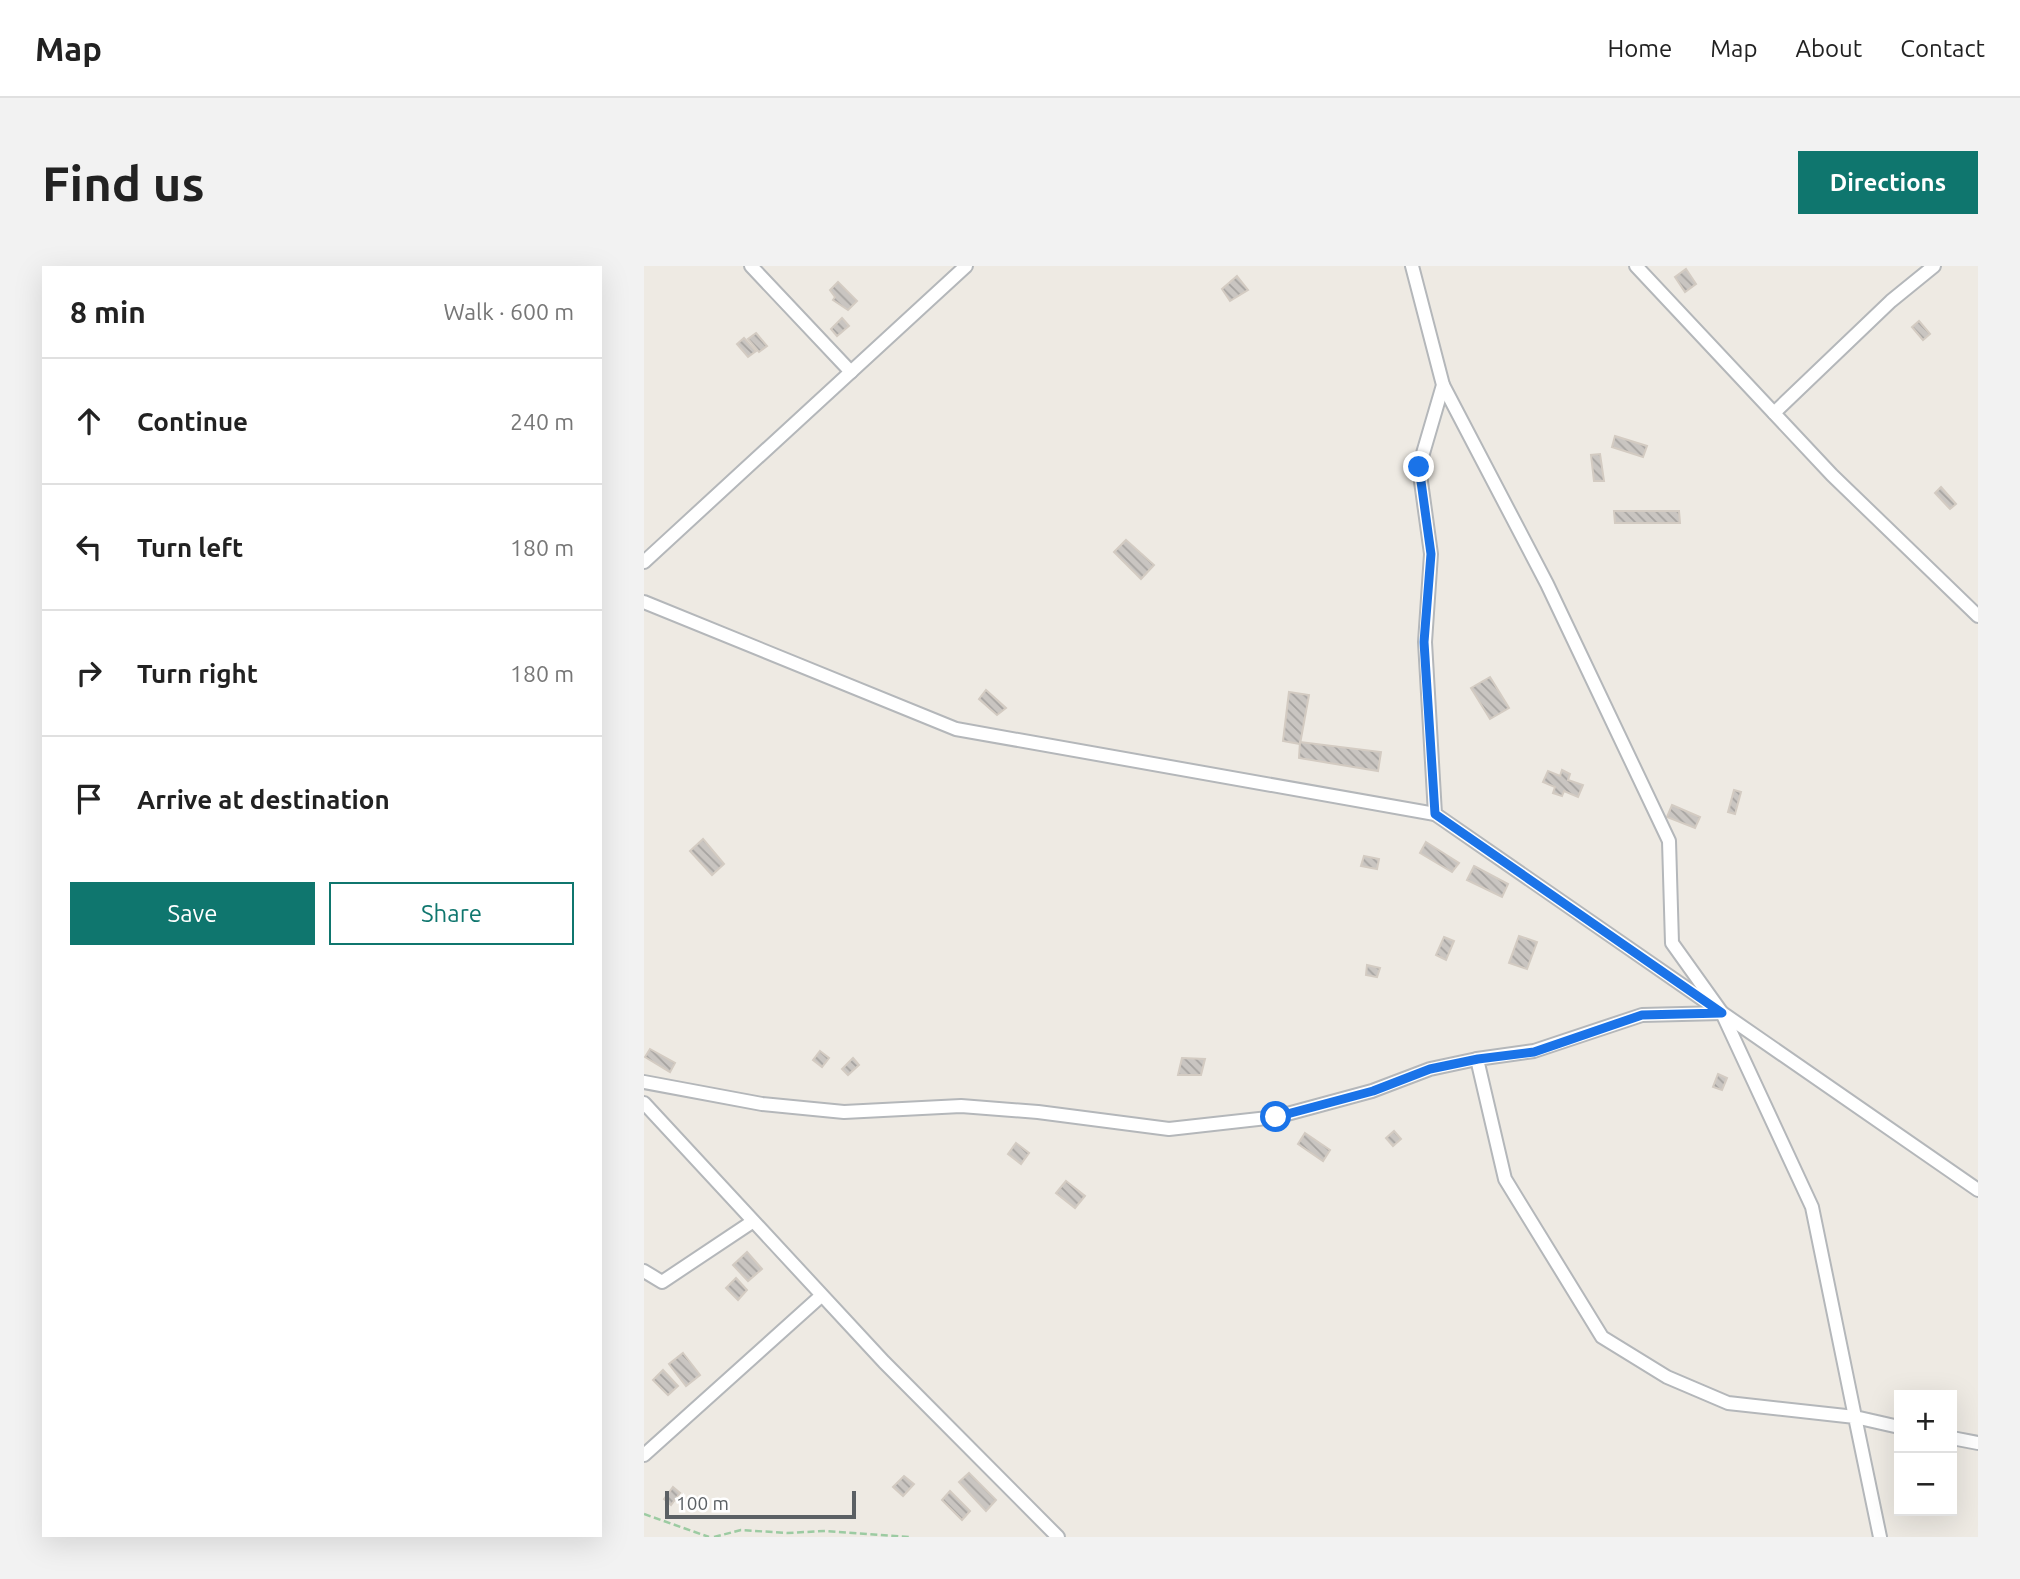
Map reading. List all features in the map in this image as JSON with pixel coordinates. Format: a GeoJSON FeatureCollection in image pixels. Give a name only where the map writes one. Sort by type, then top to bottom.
{"type":"FeatureCollection","features":[{"type":"Feature","properties":{"kind":"street"},"geometry":{"type":"LineString","coordinates":[[751,266],[851,372]]}},
{"type":"Feature","properties":{"kind":"street"},"geometry":{"type":"LineString","coordinates":[[644,562],[966,266]]}},
{"type":"Feature","properties":{"kind":"street"},"geometry":{"type":"LineString","coordinates":[[1412,266],[1443,385],[1547,584],[1669,841],[1672,943],[1722,1013],[1812,1207],[1880,1537]]}},
{"type":"Feature","properties":{"kind":"street"},"geometry":{"type":"LineString","coordinates":[[1636,266],[1832,475],[1978,616]]}},
{"type":"Feature","properties":{"kind":"street"},"geometry":{"type":"LineString","coordinates":[[1774,413],[1891,301],[1934,266]]}},
{"type":"Feature","properties":{"kind":"street"},"geometry":{"type":"LineString","coordinates":[[1435,814],[1424,642],[1431,554],[1419,467],[1443,385]]}},
{"type":"Feature","properties":{"kind":"street"},"geometry":{"type":"LineString","coordinates":[[644,602],[956,729],[1435,814],[1978,1190]]}},
{"type":"Feature","properties":{"kind":"street"},"geometry":{"type":"LineString","coordinates":[[644,1082],[762,1104],[844,1112],[961,1106],[1038,1112],[1169,1129],[1276,1117],[1373,1091],[1430,1069],[1478,1059],[1534,1052],[1642,1015],[1722,1013]]}},
{"type":"Feature","properties":{"kind":"street"},"geometry":{"type":"LineString","coordinates":[[1478,1059],[1505,1179],[1602,1337],[1667,1377],[1728,1404],[1856,1418],[1894,1426]]}},
{"type":"Feature","properties":{"kind":"street"},"geometry":{"type":"LineString","coordinates":[[644,1104],[821,1296],[1050,1535]]}},
{"type":"Feature","properties":{"kind":"street"},"geometry":{"type":"LineString","coordinates":[[644,1271],[662,1282],[752,1222]]}},
{"type":"Feature","properties":{"kind":"street"},"geometry":{"type":"LineString","coordinates":[[644,1455],[821,1296]]}},
{"type":"Feature","properties":{"kind":"street"},"geometry":{"type":"LineString","coordinates":[[1957,1439],[1978,1443]]}},
{"type":"Feature","properties":{"kind":"path"},"geometry":{"type":"LineString","coordinates":[[644,1514],[709,1537]]}},
{"type":"Feature","properties":{"kind":"path"},"geometry":{"type":"LineString","coordinates":[[714,1537],[741,1530],[787,1533],[825,1531],[909,1537]]}},
{"type":"Feature","properties":{"kind":"building"},"geometry":{"type":"Polygon","coordinates":[[[1686,269],[1696,284],[1685,292],[1675,277],[1686,269]]]}},
{"type":"Feature","properties":{"kind":"building"},"geometry":{"type":"Polygon","coordinates":[[[1237,276],[1248,290],[1230,301],[1222,289],[1237,276]]]}},
{"type":"Feature","properties":{"kind":"building"},"geometry":{"type":"Polygon","coordinates":[[[838,282],[857,301],[848,310],[833,300],[835,297],[830,290],[838,282]]]}},
{"type":"Feature","properties":{"kind":"building"},"geometry":{"type":"Polygon","coordinates":[[[842,318],[849,326],[837,336],[831,329],[842,318]]]}},
{"type":"Feature","properties":{"kind":"building"},"geometry":{"type":"Polygon","coordinates":[[[1919,321],[1930,334],[1923,340],[1912,327],[1919,321]]]}},
{"type":"Feature","properties":{"kind":"building"},"geometry":{"type":"Polygon","coordinates":[[[756,333],[767,346],[759,352],[748,339],[756,333]]]}},
{"type":"Feature","properties":{"kind":"building"},"geometry":{"type":"Polygon","coordinates":[[[744,338],[756,351],[748,357],[737,344],[744,338]]]}},
{"type":"Feature","properties":{"kind":"building"},"geometry":{"type":"Polygon","coordinates":[[[1615,436],[1647,446],[1643,457],[1612,447],[1615,436]]]}},
{"type":"Feature","properties":{"kind":"building"},"geometry":{"type":"Polygon","coordinates":[[[1600,454],[1604,481],[1594,481],[1591,455],[1600,454]]]}},
{"type":"Feature","properties":{"kind":"building"},"geometry":{"type":"Polygon","coordinates":[[[1941,487],[1956,504],[1950,509],[1935,493],[1941,487]]]}},
{"type":"Feature","properties":{"kind":"building"},"geometry":{"type":"Polygon","coordinates":[[[1614,511],[1679,511],[1680,523],[1615,523],[1614,511]]]}},
{"type":"Feature","properties":{"kind":"building"},"geometry":{"type":"Polygon","coordinates":[[[1126,540],[1154,565],[1141,579],[1114,552],[1126,540]]]}},
{"type":"Feature","properties":{"kind":"building"},"geometry":{"type":"Polygon","coordinates":[[[1490,677],[1509,708],[1490,719],[1471,688],[1490,677]]]}},
{"type":"Feature","properties":{"kind":"building"},"geometry":{"type":"Polygon","coordinates":[[[986,690],[1006,708],[997,715],[979,699],[986,690]]]}},
{"type":"Feature","properties":{"kind":"building"},"geometry":{"type":"Polygon","coordinates":[[[1289,692],[1309,695],[1300,744],[1283,741],[1289,692]]]}},
{"type":"Feature","properties":{"kind":"building"},"geometry":{"type":"Polygon","coordinates":[[[1300,742],[1381,752],[1378,771],[1299,758],[1300,742]]]}},
{"type":"Feature","properties":{"kind":"building"},"geometry":{"type":"Polygon","coordinates":[[[1562,770],[1570,774],[1568,780],[1583,785],[1578,797],[1564,791],[1562,796],[1553,793],[1555,787],[1543,782],[1548,771],[1560,776],[1562,770]]]}},
{"type":"Feature","properties":{"kind":"building"},"geometry":{"type":"Polygon","coordinates":[[[1734,790],[1741,792],[1735,814],[1728,812],[1734,790]]]}},
{"type":"Feature","properties":{"kind":"building"},"geometry":{"type":"Polygon","coordinates":[[[1672,805],[1700,817],[1695,828],[1667,817],[1672,805]]]}},
{"type":"Feature","properties":{"kind":"building"},"geometry":{"type":"Polygon","coordinates":[[[703,839],[724,864],[712,875],[690,851],[703,839]]]}},
{"type":"Feature","properties":{"kind":"building"},"geometry":{"type":"Polygon","coordinates":[[[1426,842],[1459,863],[1452,872],[1420,853],[1426,842]]]}},
{"type":"Feature","properties":{"kind":"building"},"geometry":{"type":"Polygon","coordinates":[[[1364,856],[1379,859],[1377,869],[1361,866],[1364,856]]]}},
{"type":"Feature","properties":{"kind":"building"},"geometry":{"type":"Polygon","coordinates":[[[1474,866],[1508,884],[1502,897],[1467,880],[1474,866]]]}},
{"type":"Feature","properties":{"kind":"building"},"geometry":{"type":"Polygon","coordinates":[[[1519,936],[1537,942],[1527,969],[1509,963],[1519,936]]]}},
{"type":"Feature","properties":{"kind":"building"},"geometry":{"type":"Polygon","coordinates":[[[1444,937],[1454,941],[1446,960],[1436,955],[1444,937]]]}},
{"type":"Feature","properties":{"kind":"building"},"geometry":{"type":"Polygon","coordinates":[[[1367,965],[1380,968],[1377,977],[1366,975],[1367,965]]]}},
{"type":"Feature","properties":{"kind":"building"},"geometry":{"type":"Polygon","coordinates":[[[650,1049],[675,1063],[670,1072],[645,1057],[650,1049]]]}},
{"type":"Feature","properties":{"kind":"building"},"geometry":{"type":"Polygon","coordinates":[[[820,1051],[829,1058],[822,1067],[813,1060],[820,1051]]]}},
{"type":"Feature","properties":{"kind":"building"},"geometry":{"type":"Polygon","coordinates":[[[853,1058],[859,1065],[848,1075],[842,1069],[853,1058]]]}},
{"type":"Feature","properties":{"kind":"building"},"geometry":{"type":"Polygon","coordinates":[[[1182,1058],[1205,1059],[1201,1075],[1178,1075],[1182,1058]]]}},
{"type":"Feature","properties":{"kind":"building"},"geometry":{"type":"Polygon","coordinates":[[[1718,1074],[1727,1078],[1722,1090],[1713,1087],[1718,1074]]]}},
{"type":"Feature","properties":{"kind":"building"},"geometry":{"type":"Polygon","coordinates":[[[1394,1131],[1401,1139],[1393,1146],[1386,1138],[1394,1131]]]}},
{"type":"Feature","properties":{"kind":"building"},"geometry":{"type":"Polygon","coordinates":[[[1305,1133],[1330,1150],[1323,1161],[1298,1144],[1305,1133]]]}},
{"type":"Feature","properties":{"kind":"building"},"geometry":{"type":"Polygon","coordinates":[[[1016,1143],[1029,1153],[1021,1164],[1008,1154],[1016,1143]]]}},
{"type":"Feature","properties":{"kind":"building"},"geometry":{"type":"Polygon","coordinates":[[[1066,1181],[1085,1196],[1075,1208],[1056,1193],[1066,1181]]]}},
{"type":"Feature","properties":{"kind":"building"},"geometry":{"type":"Polygon","coordinates":[[[747,1252],[762,1269],[748,1281],[733,1265],[747,1252]]]}},
{"type":"Feature","properties":{"kind":"building"},"geometry":{"type":"Polygon","coordinates":[[[736,1278],[747,1290],[738,1300],[726,1288],[736,1278]]]}},
{"type":"Feature","properties":{"kind":"building"},"geometry":{"type":"Polygon","coordinates":[[[683,1353],[700,1375],[686,1386],[669,1364],[683,1353]]]}},
{"type":"Feature","properties":{"kind":"building"},"geometry":{"type":"Polygon","coordinates":[[[663,1370],[678,1386],[668,1395],[653,1380],[663,1370]]]}},
{"type":"Feature","properties":{"kind":"building"},"geometry":{"type":"Polygon","coordinates":[[[969,1473],[996,1500],[986,1511],[959,1482],[969,1473]]]}},
{"type":"Feature","properties":{"kind":"building"},"geometry":{"type":"Polygon","coordinates":[[[904,1476],[914,1484],[903,1496],[893,1487],[904,1476]]]}},
{"type":"Feature","properties":{"kind":"building"},"geometry":{"type":"Polygon","coordinates":[[[673,1487],[680,1493],[671,1505],[664,1499],[673,1487]]]}},
{"type":"Feature","properties":{"kind":"building"},"geometry":{"type":"Polygon","coordinates":[[[950,1491],[970,1511],[962,1520],[942,1500],[950,1491]]]}},
{"type":"Feature","properties":{"kind":"route"},"geometry":{"type":"LineString","coordinates":[[1276,1117],[1373,1091],[1430,1069],[1478,1059],[1534,1052],[1642,1015],[1722,1013],[1435,814],[1424,642],[1431,554],[1419,467]]}}]}
